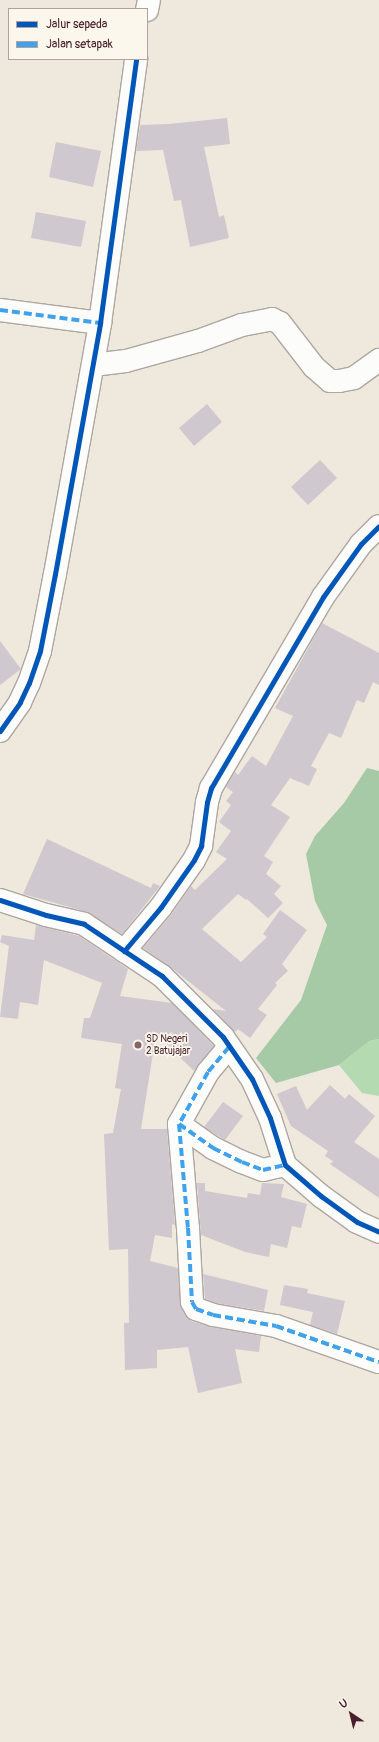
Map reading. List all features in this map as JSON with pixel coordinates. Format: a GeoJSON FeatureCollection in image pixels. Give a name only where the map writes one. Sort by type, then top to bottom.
{"type":"FeatureCollection","features":[{"type":"Feature","properties":{"kind":"street"},"geometry":{"type":"LineString","coordinates":[[0,731],[20,702],[29,683],[40,651],[100,323],[136,60]]}},
{"type":"Feature","properties":{"kind":"street"},"geometry":{"type":"LineString","coordinates":[[0,310],[100,323]]}},
{"type":"Feature","properties":{"kind":"street"},"geometry":{"type":"LineString","coordinates":[[93,365],[126,361],[198,341],[242,325],[272,319],[280,323],[314,367],[330,380],[339,381],[354,378],[379,360]]}},
{"type":"Feature","properties":{"kind":"street"},"geometry":{"type":"LineString","coordinates":[[124,951],[161,908],[194,860],[201,846],[206,802],[211,788],[324,597],[362,544],[379,526]]}},
{"type":"Feature","properties":{"kind":"street"},"geometry":{"type":"LineString","coordinates":[[0,900],[46,915],[84,924],[162,976],[223,1038],[252,1079],[262,1098],[285,1165],[321,1196],[357,1222],[379,1232]]}},
{"type":"Feature","properties":{"kind":"street"},"geometry":{"type":"LineString","coordinates":[[229,1047],[208,1072],[179,1124],[188,1228],[192,1302],[196,1309],[213,1315],[276,1326],[379,1362]]}},
{"type":"Feature","properties":{"kind":"street"},"geometry":{"type":"LineString","coordinates":[[179,1124],[213,1148],[242,1162],[263,1170],[285,1165]]}},
{"type":"Feature","properties":{"kind":"green space"},"geometry":{"type":"Polygon","coordinates":[[[367,768],[379,771],[379,1039],[369,1041],[339,1065],[276,1083],[256,1058],[301,1000],[327,925],[315,901],[306,854],[315,836],[344,803],[367,768]]]}},
{"type":"Feature","properties":{"kind":"green space"},"geometry":{"type":"Polygon","coordinates":[[[379,1039],[379,1096],[362,1093],[339,1065],[369,1041],[379,1039]]]}},
{"type":"Feature","properties":{"kind":"building"},"geometry":{"type":"Polygon","coordinates":[[[227,118],[230,144],[204,147],[219,217],[224,215],[229,238],[190,247],[181,200],[174,201],[163,150],[136,151],[140,125],[169,124],[227,118]]]}},
{"type":"Feature","properties":{"kind":"building"},"geometry":{"type":"Polygon","coordinates":[[[56,142],[101,151],[93,187],[49,177],[56,142]]]}},
{"type":"Feature","properties":{"kind":"building"},"geometry":{"type":"Polygon","coordinates":[[[36,212],[86,221],[81,247],[31,238],[36,212]]]}},
{"type":"Feature","properties":{"kind":"building"},"geometry":{"type":"Polygon","coordinates":[[[207,404],[222,422],[194,446],[179,428],[207,404]]]}},
{"type":"Feature","properties":{"kind":"building"},"geometry":{"type":"Polygon","coordinates":[[[320,460],[337,478],[308,505],[291,487],[320,460]]]}},
{"type":"Feature","properties":{"kind":"building"},"geometry":{"type":"Polygon","coordinates":[[[322,623],[379,653],[379,685],[373,682],[364,703],[357,700],[341,738],[329,733],[311,766],[317,769],[309,786],[290,778],[271,805],[290,817],[264,856],[273,862],[266,874],[281,886],[274,894],[283,903],[268,918],[247,899],[246,900],[238,894],[202,929],[241,962],[267,937],[263,934],[280,910],[307,930],[282,964],[288,971],[275,983],[277,985],[258,1009],[267,1015],[250,1038],[238,1029],[235,1032],[213,1009],[226,1011],[169,966],[143,948],[171,915],[191,886],[195,890],[227,859],[216,852],[231,831],[219,822],[231,805],[226,801],[233,792],[226,787],[235,772],[238,775],[252,756],[266,766],[293,716],[275,708],[322,623]]]}},
{"type":"Feature","properties":{"kind":"building"},"geometry":{"type":"Polygon","coordinates":[[[0,641],[21,669],[0,685],[0,641]]]}},
{"type":"Feature","properties":{"kind":"building"},"geometry":{"type":"Polygon","coordinates":[[[47,839],[151,888],[153,883],[160,886],[122,934],[87,912],[23,894],[47,839]]]}},
{"type":"Feature","properties":{"kind":"building"},"geometry":{"type":"Polygon","coordinates":[[[36,925],[79,936],[128,969],[120,996],[172,1003],[214,1046],[194,1071],[156,1034],[141,1129],[167,1129],[175,1225],[172,1224],[172,1238],[155,1235],[150,1261],[178,1268],[180,1303],[185,1315],[191,1321],[211,1327],[261,1336],[259,1352],[235,1349],[242,1383],[198,1393],[188,1347],[157,1350],[157,1368],[125,1370],[124,1323],[129,1323],[128,1249],[109,1250],[104,1134],[113,1133],[121,1089],[115,1088],[122,1044],[81,1038],[84,1018],[90,1018],[102,983],[44,960],[38,1005],[20,1002],[18,1019],[0,1017],[9,946],[0,942],[2,935],[34,940],[36,925]]]}},
{"type":"Feature","properties":{"kind":"building"},"geometry":{"type":"Polygon","coordinates":[[[330,1085],[345,1099],[349,1094],[375,1116],[354,1142],[379,1159],[379,1198],[330,1164],[333,1161],[325,1156],[328,1151],[291,1126],[277,1094],[296,1086],[307,1110],[330,1085]]]}},
{"type":"Feature","properties":{"kind":"building"},"geometry":{"type":"Polygon","coordinates":[[[223,1102],[243,1116],[225,1140],[204,1127],[223,1102]]]}},
{"type":"Feature","properties":{"kind":"building"},"geometry":{"type":"Polygon","coordinates":[[[197,1183],[205,1183],[205,1191],[247,1198],[248,1193],[260,1195],[262,1183],[284,1184],[281,1197],[307,1204],[301,1228],[292,1226],[287,1248],[271,1244],[269,1257],[245,1252],[201,1235],[197,1183]]]}},
{"type":"Feature","properties":{"kind":"building"},"geometry":{"type":"Polygon","coordinates":[[[203,1274],[268,1290],[264,1311],[216,1303],[205,1299],[203,1274]]]}},
{"type":"Feature","properties":{"kind":"building"},"geometry":{"type":"Polygon","coordinates":[[[284,1285],[308,1289],[307,1293],[345,1301],[337,1334],[310,1325],[313,1312],[280,1305],[284,1285]]]}},
{"type":"Feature","properties":{"kind":"marked path"},"geometry":{"type":"LineString","coordinates":[[0,310],[100,323]]}},
{"type":"Feature","properties":{"kind":"marked path"},"geometry":{"type":"LineString","coordinates":[[229,1047],[208,1072],[179,1124],[188,1228],[192,1302],[196,1309],[213,1315],[276,1326],[379,1362]]}},
{"type":"Feature","properties":{"kind":"marked path"},"geometry":{"type":"LineString","coordinates":[[179,1124],[213,1148],[242,1162],[263,1170],[285,1165]]}},
{"type":"Feature","properties":{"kind":"cycle path"},"geometry":{"type":"LineString","coordinates":[[0,731],[20,702],[29,683],[40,651],[100,323],[136,60]]}},
{"type":"Feature","properties":{"kind":"cycle path"},"geometry":{"type":"LineString","coordinates":[[124,951],[161,907],[194,860],[201,846],[207,802],[211,788],[323,597],[361,544],[379,526]]}},
{"type":"Feature","properties":{"kind":"cycle path"},"geometry":{"type":"LineString","coordinates":[[0,900],[46,915],[84,924],[162,976],[223,1037],[252,1079],[270,1118],[285,1165],[321,1196],[357,1222],[379,1232]]}},
{"type":"Feature","properties":{"kind":"place","name":"SD Negeri 2 Batujajar"},"geometry":{"type":"Point","coordinates":[138,1045]}}]}
